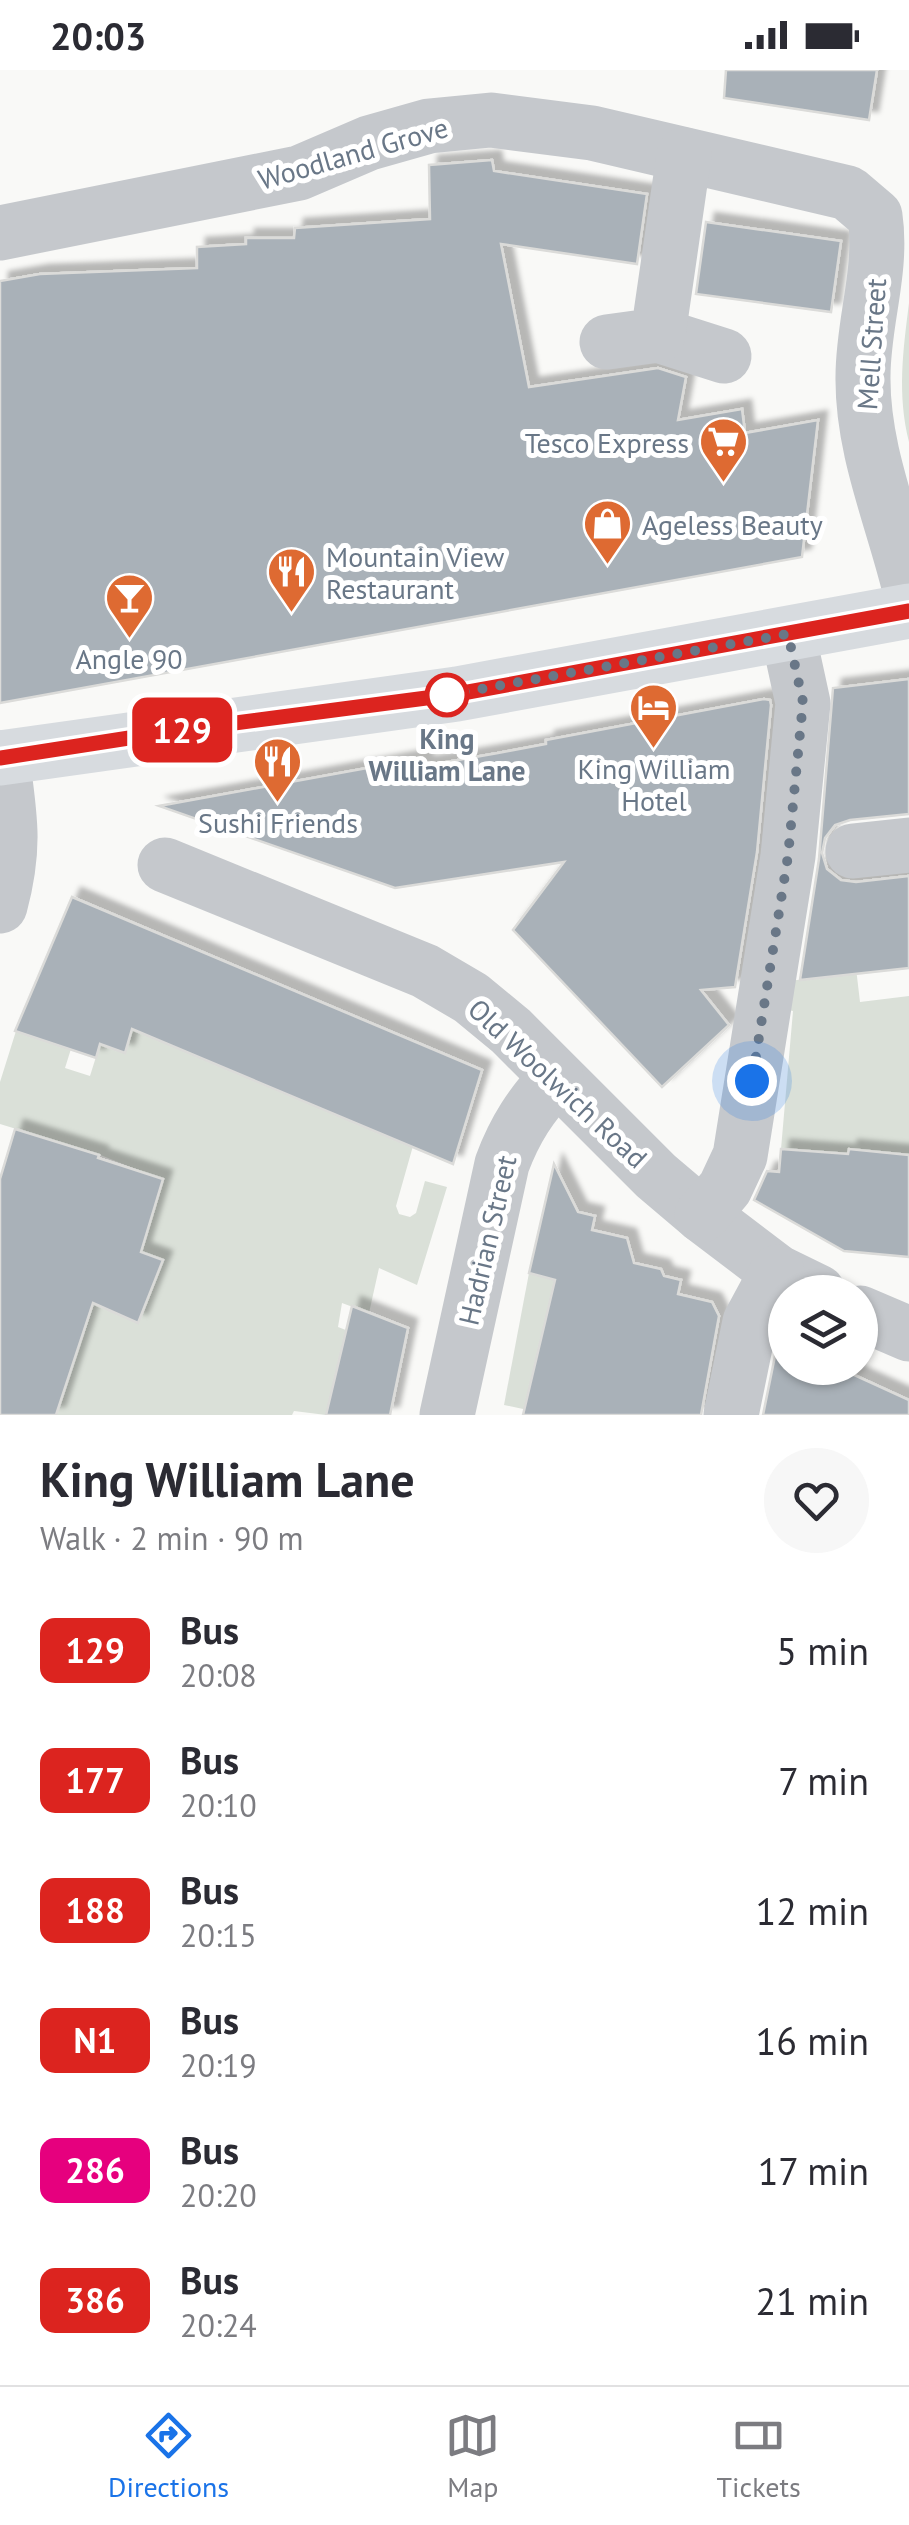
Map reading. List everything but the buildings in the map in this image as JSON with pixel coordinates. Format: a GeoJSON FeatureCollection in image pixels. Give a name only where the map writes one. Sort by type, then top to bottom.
{"type":"FeatureCollection","features":[{"type":"Feature","properties":{"kind":"main road"},"geometry":{"type":"LineString","coordinates":[[1,758],[457,694],[909,611]]}},
{"type":"Feature","properties":{"kind":"street","name":"Woodland Grove"},"geometry":{"type":"LineString","coordinates":[[0,234],[299,173],[370,144],[429,126],[492,120],[592,134],[848,193],[875,216]]}},
{"type":"Feature","properties":{"kind":"street"},"geometry":{"type":"LineString","coordinates":[[684,155],[633,338],[724,356]]}},
{"type":"Feature","properties":{"kind":"street","name":"Mell Street"},"geometry":{"type":"LineString","coordinates":[[875,216],[879,244],[863,374],[866,429],[909,586]]}},
{"type":"Feature","properties":{"kind":"street"},"geometry":{"type":"LineString","coordinates":[[702,1215],[725,1188],[740,1156],[785,875],[803,702],[788,634]]}},
{"type":"Feature","properties":{"kind":"street"},"geometry":{"type":"LineString","coordinates":[[0,906],[11,864],[12,841],[1,758]]}},
{"type":"Feature","properties":{"kind":"street"},"geometry":{"type":"LineString","coordinates":[[853,851],[909,845]]}},
{"type":"Feature","properties":{"kind":"street","name":"Old Woolwich Road"},"geometry":{"type":"LineString","coordinates":[[164,865],[426,972],[471,998],[511,1032],[656,1176],[702,1215],[787,1275]]}},
{"type":"Feature","properties":{"kind":"street","name":"Hadrian Street"},"geometry":{"type":"LineString","coordinates":[[448,1415],[502,1164],[514,1132],[556,1078]]}},
{"type":"Feature","properties":{"kind":"street"},"geometry":{"type":"LineString","coordinates":[[731,1415],[750,1322],[768,1307]]}},
{"type":"Feature","properties":{"kind":"street"},"geometry":{"type":"LineString","coordinates":[[878,1321],[909,1334]]}},
{"type":"Feature","properties":{"kind":"shaded area"},"geometry":{"type":"Polygon","coordinates":[[[909,303],[909,442],[902,390],[909,303]]]}},
{"type":"Feature","properties":{"kind":"shaded area"},"geometry":{"type":"Polygon","coordinates":[[[854,951],[860,1002],[909,996],[909,1155],[844,1195],[809,1151],[781,1149],[793,1011],[784,1009],[788,981],[824,977],[854,951]]]}},
{"type":"Feature","properties":{"kind":"shaded area"},"geometry":{"type":"Polygon","coordinates":[[[136,1017],[413,1146],[396,1206],[399,1214],[410,1217],[416,1213],[425,1181],[447,1187],[417,1285],[379,1268],[369,1313],[342,1303],[338,1327],[364,1337],[326,1415],[294,1411],[292,1415],[56,1415],[57,1288],[138,1322],[163,1260],[116,1243],[163,1180],[98,1154],[0,1124],[0,1082],[16,1031],[75,1036],[65,1068],[90,1076],[100,1044],[125,1052],[136,1017]]]}},
{"type":"Feature","properties":{"kind":"shaded area"},"geometry":{"type":"Polygon","coordinates":[[[529,1273],[555,1280],[551,1415],[504,1405],[529,1273]]]}},
{"type":"Feature","properties":{"kind":"bus line","name":"129"},"geometry":{"type":"LineString","coordinates":[[0,758],[457,694],[909,611]]}},
{"type":"Feature","properties":{"kind":"place","name":"Tesco Express"},"geometry":{"type":"Point","coordinates":[724,484]}},
{"type":"Feature","properties":{"kind":"place","name":"Ageless Beauty"},"geometry":{"type":"Point","coordinates":[607,566]}},
{"type":"Feature","properties":{"kind":"place","name":"Mountain View Restaurant"},"geometry":{"type":"Point","coordinates":[291,614]}},
{"type":"Feature","properties":{"kind":"place","name":"Angle 90"},"geometry":{"type":"Point","coordinates":[129,640]}},
{"type":"Feature","properties":{"kind":"place","name":"King William Lane"},"geometry":{"type":"Point","coordinates":[447,695]}},
{"type":"Feature","properties":{"kind":"place","name":"King William Hotel"},"geometry":{"type":"Point","coordinates":[654,750]}},
{"type":"Feature","properties":{"kind":"place","name":"Sushi Friends"},"geometry":{"type":"Point","coordinates":[278,804]}},
{"type":"Feature","properties":{"kind":"route"},"geometry":{"type":"LineString","coordinates":[[447,695],[788,634],[803,702],[788,856],[752,1081]]}}]}
